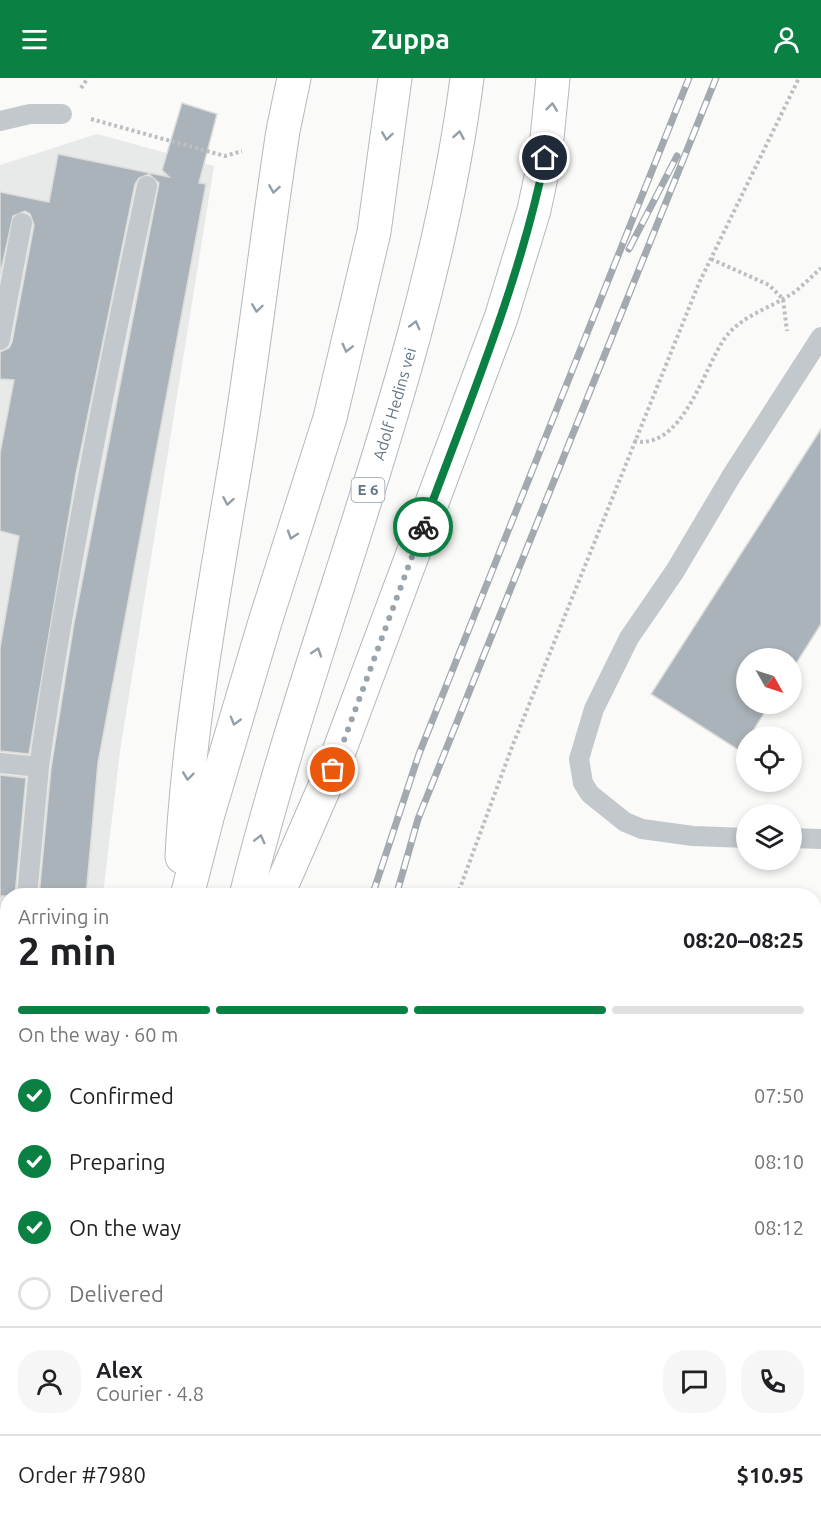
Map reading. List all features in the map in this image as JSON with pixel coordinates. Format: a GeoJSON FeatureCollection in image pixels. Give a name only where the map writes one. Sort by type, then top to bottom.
{"type":"FeatureCollection","features":[{"type":"Feature","properties":{"kind":"highway"},"geometry":{"type":"LineString","coordinates":[[180,888],[185,796],[199,676],[236,459],[282,142],[294,78]]}},
{"type":"Feature","properties":{"kind":"highway"},"geometry":{"type":"LineString","coordinates":[[189,888],[249,674],[335,394],[374,232],[395,78]]}},
{"type":"Feature","properties":{"kind":"highway","name":"Adolf Hedins vei"},"geometry":{"type":"LineString","coordinates":[[248,888],[262,831],[354,539],[414,330],[450,186],[467,78]]}},
{"type":"Feature","properties":{"kind":"highway"},"geometry":{"type":"LineString","coordinates":[[281,888],[333,770],[501,318],[534,210],[545,158],[553,78]]}},
{"type":"Feature","properties":{"kind":"lane"},"geometry":{"type":"LineString","coordinates":[[0,121],[30,114],[62,114]]}},
{"type":"Feature","properties":{"kind":"lane"},"geometry":{"type":"LineString","coordinates":[[28,888],[39,767],[58,636],[94,436],[147,186]]}},
{"type":"Feature","properties":{"kind":"lane"},"geometry":{"type":"LineString","coordinates":[[0,340],[22,224]]}},
{"type":"Feature","properties":{"kind":"lane"},"geometry":{"type":"LineString","coordinates":[[736,838],[693,836],[642,829],[626,822],[590,794],[579,772],[579,759],[594,709],[629,638],[675,570],[732,475],[821,337]]}},
{"type":"Feature","properties":{"kind":"lane"},"geometry":{"type":"LineString","coordinates":[[0,763],[39,767]]}},
{"type":"Feature","properties":{"kind":"lane"},"geometry":{"type":"LineString","coordinates":[[802,838],[821,839]]}},
{"type":"Feature","properties":{"kind":"path"},"geometry":{"type":"LineString","coordinates":[[460,888],[512,747],[634,441],[711,259],[799,78]]}},
{"type":"Feature","properties":{"kind":"path"},"geometry":{"type":"LineString","coordinates":[[62,114],[113,123],[225,156],[245,149]]}},
{"type":"Feature","properties":{"kind":"path"},"geometry":{"type":"LineString","coordinates":[[711,259],[769,285],[783,299]]}},
{"type":"Feature","properties":{"kind":"path"},"geometry":{"type":"LineString","coordinates":[[634,441],[644,443],[656,438],[679,420],[693,400],[717,352],[732,329],[783,299],[821,268]]}},
{"type":"Feature","properties":{"kind":"shaded area"},"geometry":{"type":"Polygon","coordinates":[[[97,134],[214,166],[120,751],[104,888],[0,888],[0,165],[97,134]]]}},
{"type":"Feature","properties":{"kind":"building"},"geometry":{"type":"Polygon","coordinates":[[[182,103],[217,114],[199,183],[206,184],[98,763],[87,888],[40,888],[51,768],[74,623],[159,183],[149,174],[139,178],[135,184],[76,474],[29,754],[0,751],[0,648],[19,536],[0,531],[0,453],[14,380],[0,379],[0,352],[9,348],[12,342],[34,225],[30,214],[25,211],[13,216],[0,275],[0,192],[49,202],[58,154],[169,177],[162,170],[182,103]]]}},
{"type":"Feature","properties":{"kind":"building"},"geometry":{"type":"Polygon","coordinates":[[[821,429],[821,624],[802,654],[802,648],[736,648],[736,714],[764,714],[756,726],[736,726],[736,748],[651,694],[821,429]]]}},
{"type":"Feature","properties":{"kind":"building"},"geometry":{"type":"Polygon","coordinates":[[[0,775],[26,778],[16,888],[0,888],[0,775]]]}},
{"type":"Feature","properties":{"kind":"railway"},"geometry":{"type":"LineString","coordinates":[[375,888],[419,754],[689,78]]}},
{"type":"Feature","properties":{"kind":"railway"},"geometry":{"type":"LineString","coordinates":[[398,888],[418,819],[716,78]]}},
{"type":"Feature","properties":{"kind":"railway"},"geometry":{"type":"LineString","coordinates":[[629,249],[677,156]]}},
{"type":"Feature","properties":{"kind":"way so far"},"geometry":{"type":"LineString","coordinates":[[333,770],[423,527]]}},
{"type":"Feature","properties":{"kind":"route"},"geometry":{"type":"LineString","coordinates":[[423,527],[501,318],[534,210],[545,158]]}}]}
